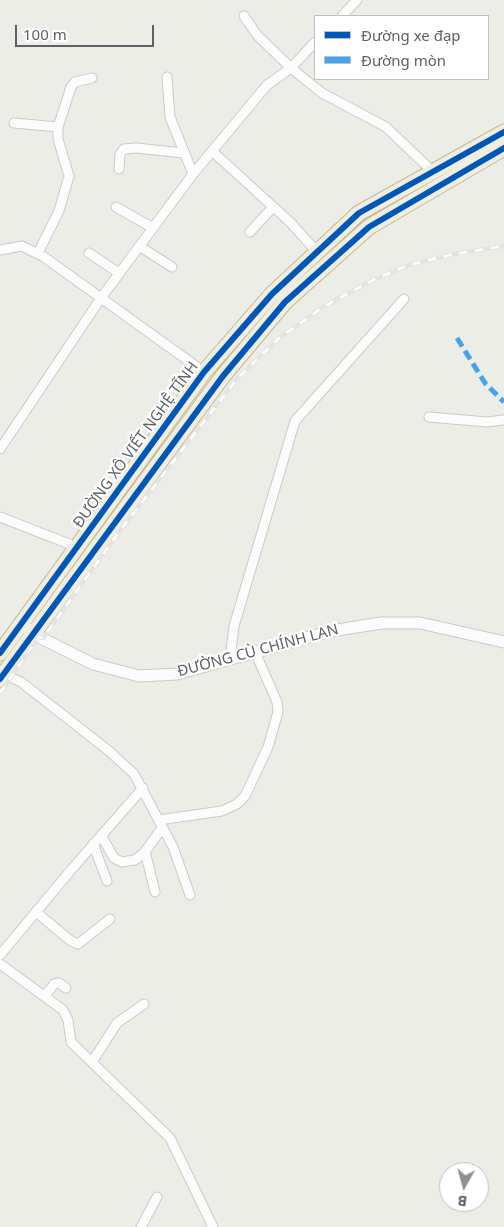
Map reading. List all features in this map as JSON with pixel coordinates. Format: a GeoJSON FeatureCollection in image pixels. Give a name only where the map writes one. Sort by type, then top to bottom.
{"type":"FeatureCollection","features":[{"type":"Feature","properties":{"kind":"highway","name":"ĐƯỜNG XÔ VIẾT NGHỆ TĨNH"},"geometry":{"type":"LineString","coordinates":[[1,675],[77,547],[204,372],[272,294],[359,213],[504,132]]}},
{"type":"Feature","properties":{"kind":"highway","name":"ĐƯỜNG XÔ VIẾT NGHỆ TĨNH"},"geometry":{"type":"LineString","coordinates":[[0,652],[28,628],[223,376],[285,302],[369,227],[504,148]]}},
{"type":"Feature","properties":{"kind":"street"},"geometry":{"type":"LineString","coordinates":[[343,15],[357,0]]}},
{"type":"Feature","properties":{"kind":"street"},"geometry":{"type":"LineString","coordinates":[[244,16],[256,35],[291,68],[322,93],[386,127],[433,172]]}},
{"type":"Feature","properties":{"kind":"street"},"geometry":{"type":"LineString","coordinates":[[0,449],[100,298],[193,174],[267,85],[291,68],[314,43]]}},
{"type":"Feature","properties":{"kind":"street"},"geometry":{"type":"LineString","coordinates":[[167,77],[170,117],[193,174]]}},
{"type":"Feature","properties":{"kind":"street"},"geometry":{"type":"LineString","coordinates":[[38,253],[59,211],[70,176],[58,140],[58,127],[71,87],[75,82],[92,78]]}},
{"type":"Feature","properties":{"kind":"street"},"geometry":{"type":"LineString","coordinates":[[14,123],[58,127]]}},
{"type":"Feature","properties":{"kind":"street"},"geometry":{"type":"LineString","coordinates":[[119,169],[120,154],[124,149],[136,148],[184,153]]}},
{"type":"Feature","properties":{"kind":"street"},"geometry":{"type":"LineString","coordinates":[[212,151],[291,222],[316,251]]}},
{"type":"Feature","properties":{"kind":"street"},"geometry":{"type":"LineString","coordinates":[[116,207],[153,228]]}},
{"type":"Feature","properties":{"kind":"street"},"geometry":{"type":"LineString","coordinates":[[250,232],[273,207]]}},
{"type":"Feature","properties":{"kind":"street"},"geometry":{"type":"LineString","coordinates":[[0,250],[22,246],[38,253],[204,372]]}},
{"type":"Feature","properties":{"kind":"street"},"geometry":{"type":"LineString","coordinates":[[139,246],[172,267]]}},
{"type":"Feature","properties":{"kind":"street"},"geometry":{"type":"LineString","coordinates":[[89,253],[119,273]]}},
{"type":"Feature","properties":{"kind":"street"},"geometry":{"type":"LineString","coordinates":[[230,659],[234,626],[295,421],[404,299]]}},
{"type":"Feature","properties":{"kind":"street"},"geometry":{"type":"LineString","coordinates":[[429,417],[480,422],[504,420]]}},
{"type":"Feature","properties":{"kind":"street"},"geometry":{"type":"LineString","coordinates":[[0,517],[77,547]]}},
{"type":"Feature","properties":{"kind":"street","name":"ĐƯỜNG CÙ CHÍNH LAN"},"geometry":{"type":"LineString","coordinates":[[28,628],[93,664],[139,676],[177,674],[331,631],[381,622],[420,623],[504,642]]}},
{"type":"Feature","properties":{"kind":"street"},"geometry":{"type":"LineString","coordinates":[[101,835],[111,854],[119,861],[136,860],[145,850],[160,824],[222,811],[237,804],[246,796],[268,747],[278,718],[277,702],[255,652]]}},
{"type":"Feature","properties":{"kind":"street"},"geometry":{"type":"LineString","coordinates":[[1,675],[21,682],[109,751],[134,774],[176,853],[190,895]]}},
{"type":"Feature","properties":{"kind":"street"},"geometry":{"type":"LineString","coordinates":[[0,956],[93,844],[143,788]]}},
{"type":"Feature","properties":{"kind":"street"},"geometry":{"type":"LineString","coordinates":[[93,844],[108,881]]}},
{"type":"Feature","properties":{"kind":"street"},"geometry":{"type":"LineString","coordinates":[[145,850],[155,892]]}},
{"type":"Feature","properties":{"kind":"street"},"geometry":{"type":"LineString","coordinates":[[36,912],[71,941],[78,944],[110,919]]}},
{"type":"Feature","properties":{"kind":"street"},"geometry":{"type":"LineString","coordinates":[[0,964],[63,1010],[68,1020],[70,1039],[170,1138],[213,1227]]}},
{"type":"Feature","properties":{"kind":"street"},"geometry":{"type":"LineString","coordinates":[[45,996],[54,984],[59,983],[66,988]]}},
{"type":"Feature","properties":{"kind":"street"},"geometry":{"type":"LineString","coordinates":[[92,1062],[117,1023],[144,1004]]}},
{"type":"Feature","properties":{"kind":"street"},"geometry":{"type":"LineString","coordinates":[[140,1227],[157,1197]]}},
{"type":"Feature","properties":{"kind":"railway"},"geometry":{"type":"LineString","coordinates":[[0,693],[39,637],[43,638],[122,528],[237,379],[278,339],[323,307],[375,279],[409,265],[454,254],[504,246]]}},
{"type":"Feature","properties":{"kind":"marked path"},"geometry":{"type":"LineString","coordinates":[[457,338],[485,383],[504,402]]}},
{"type":"Feature","properties":{"kind":"cycle path"},"geometry":{"type":"LineString","coordinates":[[0,653],[204,372],[272,294],[359,213],[504,132]]}},
{"type":"Feature","properties":{"kind":"cycle path"},"geometry":{"type":"LineString","coordinates":[[0,679],[223,376],[285,302],[369,227],[504,148]]}}]}
